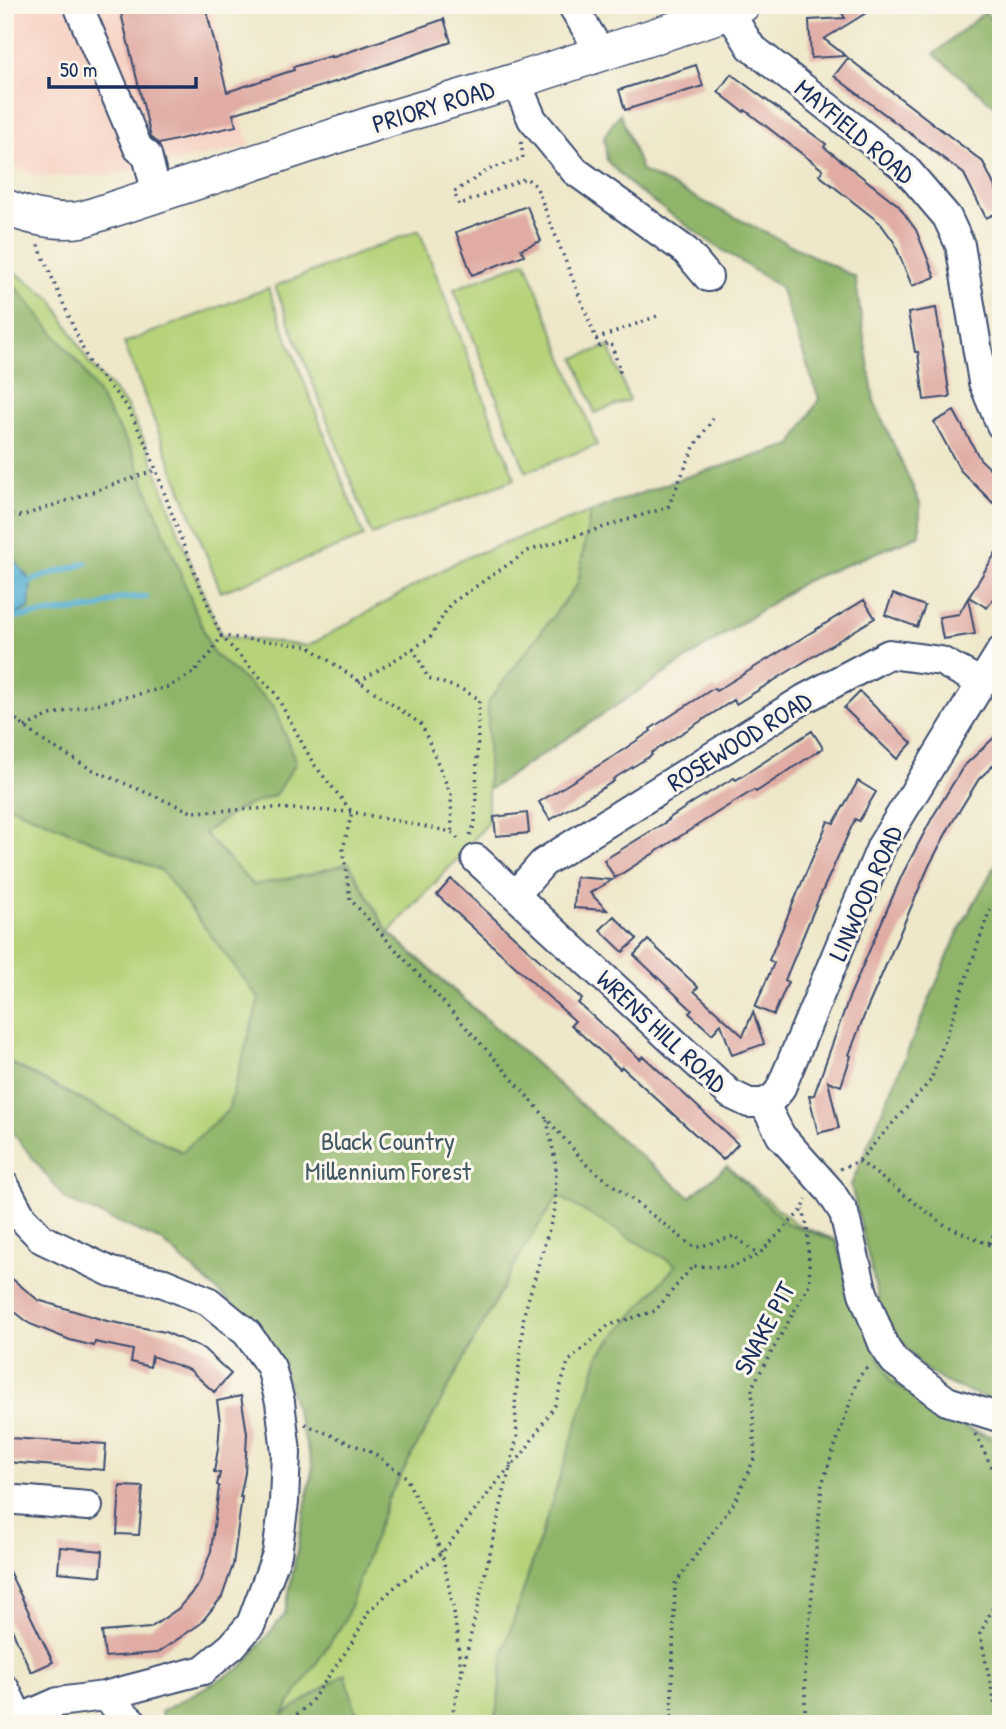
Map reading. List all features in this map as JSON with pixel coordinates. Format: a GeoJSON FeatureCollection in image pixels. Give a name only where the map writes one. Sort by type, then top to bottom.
{"type":"FeatureCollection","features":[{"type":"Feature","properties":{"kind":"main road","name":"PRIORY ROAD"},"geometry":{"type":"LineString","coordinates":[[19,211],[69,222],[735,9]]}},
{"type":"Feature","properties":{"kind":"main road","name":"PRIORY ROAD"},"geometry":{"type":"LineString","coordinates":[[5,189],[14,195],[55,206],[140,200]]}},
{"type":"Feature","properties":{"kind":"street"},"geometry":{"type":"LineString","coordinates":[[78,5],[138,148],[146,155],[140,200]]}},
{"type":"Feature","properties":{"kind":"street"},"geometry":{"type":"LineString","coordinates":[[572,5],[601,54]]}},
{"type":"Feature","properties":{"kind":"street","name":"MAYFIELD ROAD"},"geometry":{"type":"LineString","coordinates":[[735,9],[751,47],[905,168],[947,217],[960,245],[982,382],[1001,425]]}},
{"type":"Feature","properties":{"kind":"street"},"geometry":{"type":"LineString","coordinates":[[516,81],[532,119],[576,171],[686,251],[708,277]]}},
{"type":"Feature","properties":{"kind":"street","name":"LINWOOD ROAD"},"geometry":{"type":"LineString","coordinates":[[764,1103],[780,1090],[882,845],[1001,651]]}},
{"type":"Feature","properties":{"kind":"street","name":"ROSEWOOD ROAD"},"geometry":{"type":"LineString","coordinates":[[516,894],[542,863],[804,699],[890,654],[941,661],[982,683]]}},
{"type":"Feature","properties":{"kind":"street","name":"WRENS HILL ROAD"},"geometry":{"type":"LineString","coordinates":[[477,859],[730,1094],[749,1103],[764,1103]]}},
{"type":"Feature","properties":{"kind":"street"},"geometry":{"type":"LineString","coordinates":[[764,1103],[781,1136],[830,1191],[844,1213],[863,1293],[884,1346],[894,1361],[947,1401],[962,1408],[1001,1418]]}},
{"type":"Feature","properties":{"kind":"street"},"geometry":{"type":"LineString","coordinates":[[5,1186],[22,1218],[42,1239],[111,1272],[164,1283],[208,1301],[247,1333],[271,1367],[286,1452],[284,1502],[277,1553],[251,1624],[232,1646],[203,1670],[104,1696],[58,1702],[14,1721],[5,1689]]}},
{"type":"Feature","properties":{"kind":"street"},"geometry":{"type":"LineString","coordinates":[[5,1499],[88,1506]]}},
{"type":"Feature","properties":{"kind":"street"},"geometry":{"type":"LineString","coordinates":[[104,1696],[135,1724]]}},
{"type":"Feature","properties":{"kind":"path"},"geometry":{"type":"LineString","coordinates":[[532,119],[520,138],[523,158],[490,169],[454,192],[460,205],[526,178],[536,186],[599,346],[611,343],[620,371],[618,372]]}},
{"type":"Feature","properties":{"kind":"path"},"geometry":{"type":"LineString","coordinates":[[19,211],[37,243],[89,363],[126,405],[148,448],[183,544],[221,636],[275,693],[313,763],[352,812]]}},
{"type":"Feature","properties":{"kind":"path"},"geometry":{"type":"LineString","coordinates":[[596,339],[660,315]]}},
{"type":"Feature","properties":{"kind":"path"},"geometry":{"type":"LineString","coordinates":[[359,682],[429,638],[450,604],[528,551],[668,507],[694,447],[713,419]]}},
{"type":"Feature","properties":{"kind":"path"},"geometry":{"type":"LineString","coordinates":[[5,515],[22,516],[156,470]]}},
{"type":"Feature","properties":{"kind":"path"},"geometry":{"type":"LineString","coordinates":[[221,636],[307,646],[422,725],[451,795],[452,832]]}},
{"type":"Feature","properties":{"kind":"path"},"geometry":{"type":"LineString","coordinates":[[25,727],[50,715],[168,687],[193,673],[212,652],[221,636]]}},
{"type":"Feature","properties":{"kind":"path"},"geometry":{"type":"LineString","coordinates":[[5,711],[43,741],[91,769],[192,812],[274,808],[352,812],[452,832],[466,847],[475,823],[479,699],[461,689],[428,678],[413,648]]}},
{"type":"Feature","properties":{"kind":"path"},"geometry":{"type":"LineString","coordinates":[[286,1724],[310,1703],[352,1643],[369,1611],[397,1585],[442,1553],[502,1476],[508,1472],[555,1405],[568,1362],[609,1325],[654,1311],[693,1266],[732,1267],[758,1255],[735,1236],[695,1248],[587,1165],[350,899],[342,849],[352,812]]}},
{"type":"Feature","properties":{"kind":"path"},"geometry":{"type":"LineString","coordinates":[[838,1170],[859,1161],[931,1080],[988,915],[1001,891]]}},
{"type":"Feature","properties":{"kind":"path"},"geometry":{"type":"LineString","coordinates":[[450,1724],[517,1437],[515,1405],[524,1314],[555,1209],[556,1166],[547,1119]]}},
{"type":"Feature","properties":{"kind":"path"},"geometry":{"type":"LineString","coordinates":[[859,1161],[945,1225],[1001,1250]]}},
{"type":"Feature","properties":{"kind":"path","name":"SNAKE PIT"},"geometry":{"type":"LineString","coordinates":[[671,1724],[675,1584],[734,1503],[755,1457],[752,1387],[810,1283],[807,1226],[803,1209],[758,1255]]}},
{"type":"Feature","properties":{"kind":"path"},"geometry":{"type":"LineString","coordinates":[[989,1243],[1001,1220]]}},
{"type":"Feature","properties":{"kind":"path"},"geometry":{"type":"LineString","coordinates":[[805,1724],[805,1671],[822,1484],[859,1377],[884,1346]]}},
{"type":"Feature","properties":{"kind":"path"},"geometry":{"type":"LineString","coordinates":[[962,1408],[1001,1485]]}},
{"type":"Feature","properties":{"kind":"path"},"geometry":{"type":"LineString","coordinates":[[281,1416],[316,1428],[373,1454],[406,1477],[442,1553],[454,1612],[462,1676]]}},
{"type":"Feature","properties":{"kind":"path"},"geometry":{"type":"LineString","coordinates":[[999,1724],[981,1634],[1001,1591]]}},
{"type":"Feature","properties":{"kind":"shaded area"},"geometry":{"type":"Polygon","coordinates":[[[22,5],[212,5],[228,85],[251,146],[109,175],[36,177],[5,160],[5,28],[22,5]]]}},
{"type":"Feature","properties":{"kind":"green space"},"geometry":{"type":"Polygon","coordinates":[[[985,12],[1001,30],[1001,111],[934,54],[985,12]]]}},
{"type":"Feature","properties":{"kind":"green space"},"geometry":{"type":"Polygon","coordinates":[[[620,113],[642,171],[855,277],[874,401],[920,503],[920,535],[805,581],[488,790],[488,702],[578,583],[590,512],[680,479],[792,445],[819,399],[780,287],[634,188],[607,161],[604,136],[620,113]]]}},
{"type":"Feature","properties":{"kind":"green space"},"geometry":{"type":"Polygon","coordinates":[[[419,230],[515,479],[372,535],[275,286],[419,230]]]}},
{"type":"Feature","properties":{"kind":"green space"},"geometry":{"type":"Polygon","coordinates":[[[526,261],[597,445],[526,472],[454,289],[526,261]]]}},
{"type":"Feature","properties":{"kind":"green space","name":"Black Country Millennium Forest"},"geometry":{"type":"Polygon","coordinates":[[[5,265],[52,299],[89,363],[126,405],[148,448],[183,544],[221,636],[308,646],[462,559],[680,479],[792,445],[920,503],[920,535],[805,581],[488,790],[488,823],[389,932],[614,1134],[690,1197],[727,1166],[796,1224],[836,1240],[857,1304],[941,1414],[969,1429],[1001,1438],[1001,1724],[169,1724],[161,1712],[242,1667],[285,1614],[313,1467],[282,1364],[243,1314],[162,1241],[140,1232],[182,1152],[5,1060],[5,265]]]}},
{"type":"Feature","properties":{"kind":"green space","name":"Black Country Millennium Forest"},"geometry":{"type":"Polygon","coordinates":[[[5,274],[81,366],[132,451],[212,652],[273,705],[296,763],[275,795],[239,809],[204,833],[253,885],[349,863],[388,932],[614,1134],[690,1197],[727,1166],[786,1223],[836,1241],[859,1314],[891,1382],[969,1430],[1001,1443],[1001,1724],[495,1724],[504,1650],[600,1353],[676,1265],[558,1196],[523,1250],[388,1499],[345,1620],[282,1715],[345,1674],[360,1724],[169,1724],[161,1712],[242,1667],[285,1614],[313,1467],[282,1364],[243,1314],[162,1241],[66,1200],[5,1123],[5,1060],[182,1152],[228,1110],[259,999],[162,871],[5,804],[5,620],[21,612],[31,582],[15,561],[5,532],[5,274]]]}},
{"type":"Feature","properties":{"kind":"green space"},"geometry":{"type":"Polygon","coordinates":[[[268,288],[364,537],[221,592],[124,343],[268,288]]]}},
{"type":"Feature","properties":{"kind":"green space"},"geometry":{"type":"Polygon","coordinates":[[[609,346],[629,400],[595,413],[575,358],[609,346]]]}},
{"type":"Feature","properties":{"kind":"green space"},"geometry":{"type":"Polygon","coordinates":[[[1001,855],[1001,1404],[945,1382],[922,1367],[894,1331],[880,1305],[851,1185],[959,930],[1001,855]]]}},
{"type":"Feature","properties":{"kind":"water"},"geometry":{"type":"Polygon","coordinates":[[[7,531],[15,561],[31,582],[29,608],[5,620],[7,531]]]}},
{"type":"Feature","properties":{"kind":"building"},"geometry":{"type":"Polygon","coordinates":[[[119,5],[205,5],[227,92],[294,70],[293,67],[331,58],[444,19],[451,42],[233,114],[236,126],[159,144],[151,137],[119,5]]]}},
{"type":"Feature","properties":{"kind":"building"},"geometry":{"type":"Polygon","coordinates":[[[837,5],[879,5],[824,39],[846,56],[811,58],[809,20],[845,18],[837,5]]]}},
{"type":"Feature","properties":{"kind":"building"},"geometry":{"type":"Polygon","coordinates":[[[848,58],[983,162],[1001,200],[1001,211],[986,218],[964,174],[834,76],[848,58]]]}},
{"type":"Feature","properties":{"kind":"building"},"geometry":{"type":"Polygon","coordinates":[[[696,65],[703,86],[625,110],[619,90],[696,65]]]}},
{"type":"Feature","properties":{"kind":"building"},"geometry":{"type":"Polygon","coordinates":[[[731,74],[826,144],[824,147],[898,205],[916,230],[935,277],[912,286],[894,242],[880,223],[819,175],[823,170],[718,92],[731,74]]]}},
{"type":"Feature","properties":{"kind":"building"},"geometry":{"type":"Polygon","coordinates":[[[527,206],[541,241],[521,249],[524,255],[472,275],[456,232],[527,206]]]}},
{"type":"Feature","properties":{"kind":"building"},"geometry":{"type":"Polygon","coordinates":[[[936,308],[950,397],[924,400],[918,352],[915,352],[908,313],[936,308]]]}},
{"type":"Feature","properties":{"kind":"building"},"geometry":{"type":"Polygon","coordinates":[[[954,411],[980,459],[1001,479],[1001,495],[993,503],[960,470],[934,422],[954,411]]]}},
{"type":"Feature","properties":{"kind":"building"},"geometry":{"type":"Polygon","coordinates":[[[1001,544],[1001,586],[987,608],[969,597],[1001,544]]]}},
{"type":"Feature","properties":{"kind":"building"},"geometry":{"type":"Polygon","coordinates":[[[893,594],[925,606],[917,627],[885,615],[893,594]]]}},
{"type":"Feature","properties":{"kind":"building"},"geometry":{"type":"Polygon","coordinates":[[[968,598],[975,634],[943,639],[939,617],[959,614],[968,598]]]}},
{"type":"Feature","properties":{"kind":"building"},"geometry":{"type":"Polygon","coordinates":[[[864,600],[875,618],[736,704],[734,700],[651,753],[652,755],[613,779],[614,781],[550,820],[539,802],[614,756],[714,688],[716,691],[864,600]]]}},
{"type":"Feature","properties":{"kind":"building"},"geometry":{"type":"Polygon","coordinates":[[[860,692],[912,743],[897,759],[844,708],[860,692]]]}},
{"type":"Feature","properties":{"kind":"building"},"geometry":{"type":"Polygon","coordinates":[[[812,731],[823,748],[615,878],[604,860],[695,801],[734,778],[736,780],[812,731]]]}},
{"type":"Feature","properties":{"kind":"building"},"geometry":{"type":"Polygon","coordinates":[[[1001,731],[1001,758],[979,779],[929,866],[866,1011],[849,1055],[851,1056],[841,1086],[828,1081],[839,1128],[818,1133],[809,1096],[814,1095],[850,995],[902,875],[963,767],[1001,731]]]}},
{"type":"Feature","properties":{"kind":"building"},"geometry":{"type":"Polygon","coordinates":[[[858,781],[876,792],[859,821],[855,819],[785,980],[788,982],[774,1015],[755,1007],[774,963],[769,960],[828,821],[834,823],[858,781]]]}},
{"type":"Feature","properties":{"kind":"building"},"geometry":{"type":"Polygon","coordinates":[[[527,813],[529,833],[496,836],[494,817],[527,813]]]}},
{"type":"Feature","properties":{"kind":"building"},"geometry":{"type":"Polygon","coordinates":[[[576,877],[612,880],[590,893],[607,910],[574,908],[576,877]]]}},
{"type":"Feature","properties":{"kind":"building"},"geometry":{"type":"Polygon","coordinates":[[[451,879],[582,999],[578,1003],[640,1059],[643,1056],[738,1144],[723,1160],[622,1067],[620,1069],[571,1025],[575,1021],[437,895],[451,879]]]}},
{"type":"Feature","properties":{"kind":"building"},"geometry":{"type":"Polygon","coordinates":[[[614,916],[637,939],[623,952],[600,930],[614,916]]]}},
{"type":"Feature","properties":{"kind":"building"},"geometry":{"type":"Polygon","coordinates":[[[648,940],[698,987],[694,991],[743,1036],[753,1012],[764,1044],[732,1055],[721,1024],[712,1034],[689,1013],[692,1010],[634,955],[648,940]]]}},
{"type":"Feature","properties":{"kind":"building"},"geometry":{"type":"Polygon","coordinates":[[[5,1273],[38,1300],[107,1321],[165,1332],[204,1349],[231,1374],[214,1392],[190,1370],[152,1356],[150,1367],[131,1362],[133,1350],[95,1342],[94,1346],[70,1340],[30,1324],[5,1304],[5,1273]]]}},
{"type":"Feature","properties":{"kind":"building"},"geometry":{"type":"Polygon","coordinates":[[[241,1396],[247,1433],[245,1473],[233,1565],[222,1597],[200,1624],[157,1653],[105,1657],[102,1632],[150,1628],[179,1608],[199,1584],[211,1551],[219,1486],[220,1473],[214,1472],[220,1421],[217,1401],[241,1396]]]}},
{"type":"Feature","properties":{"kind":"building"},"geometry":{"type":"Polygon","coordinates":[[[9,1438],[106,1444],[104,1470],[7,1462],[9,1438]]]}},
{"type":"Feature","properties":{"kind":"building"},"geometry":{"type":"Polygon","coordinates":[[[120,1486],[143,1487],[139,1535],[117,1534],[120,1486]]]}},
{"type":"Feature","properties":{"kind":"building"},"geometry":{"type":"Polygon","coordinates":[[[60,1547],[103,1551],[101,1576],[58,1572],[60,1547]]]}},
{"type":"Feature","properties":{"kind":"building"},"geometry":{"type":"Polygon","coordinates":[[[5,1563],[53,1662],[31,1672],[5,1614],[5,1563]]]}},
{"type":"Feature","properties":{"kind":"waterway"},"geometry":{"type":"LineString","coordinates":[[31,581],[86,563]]}},
{"type":"Feature","properties":{"kind":"waterway"},"geometry":{"type":"LineString","coordinates":[[7,618],[96,608],[120,598],[146,597]]}}]}
